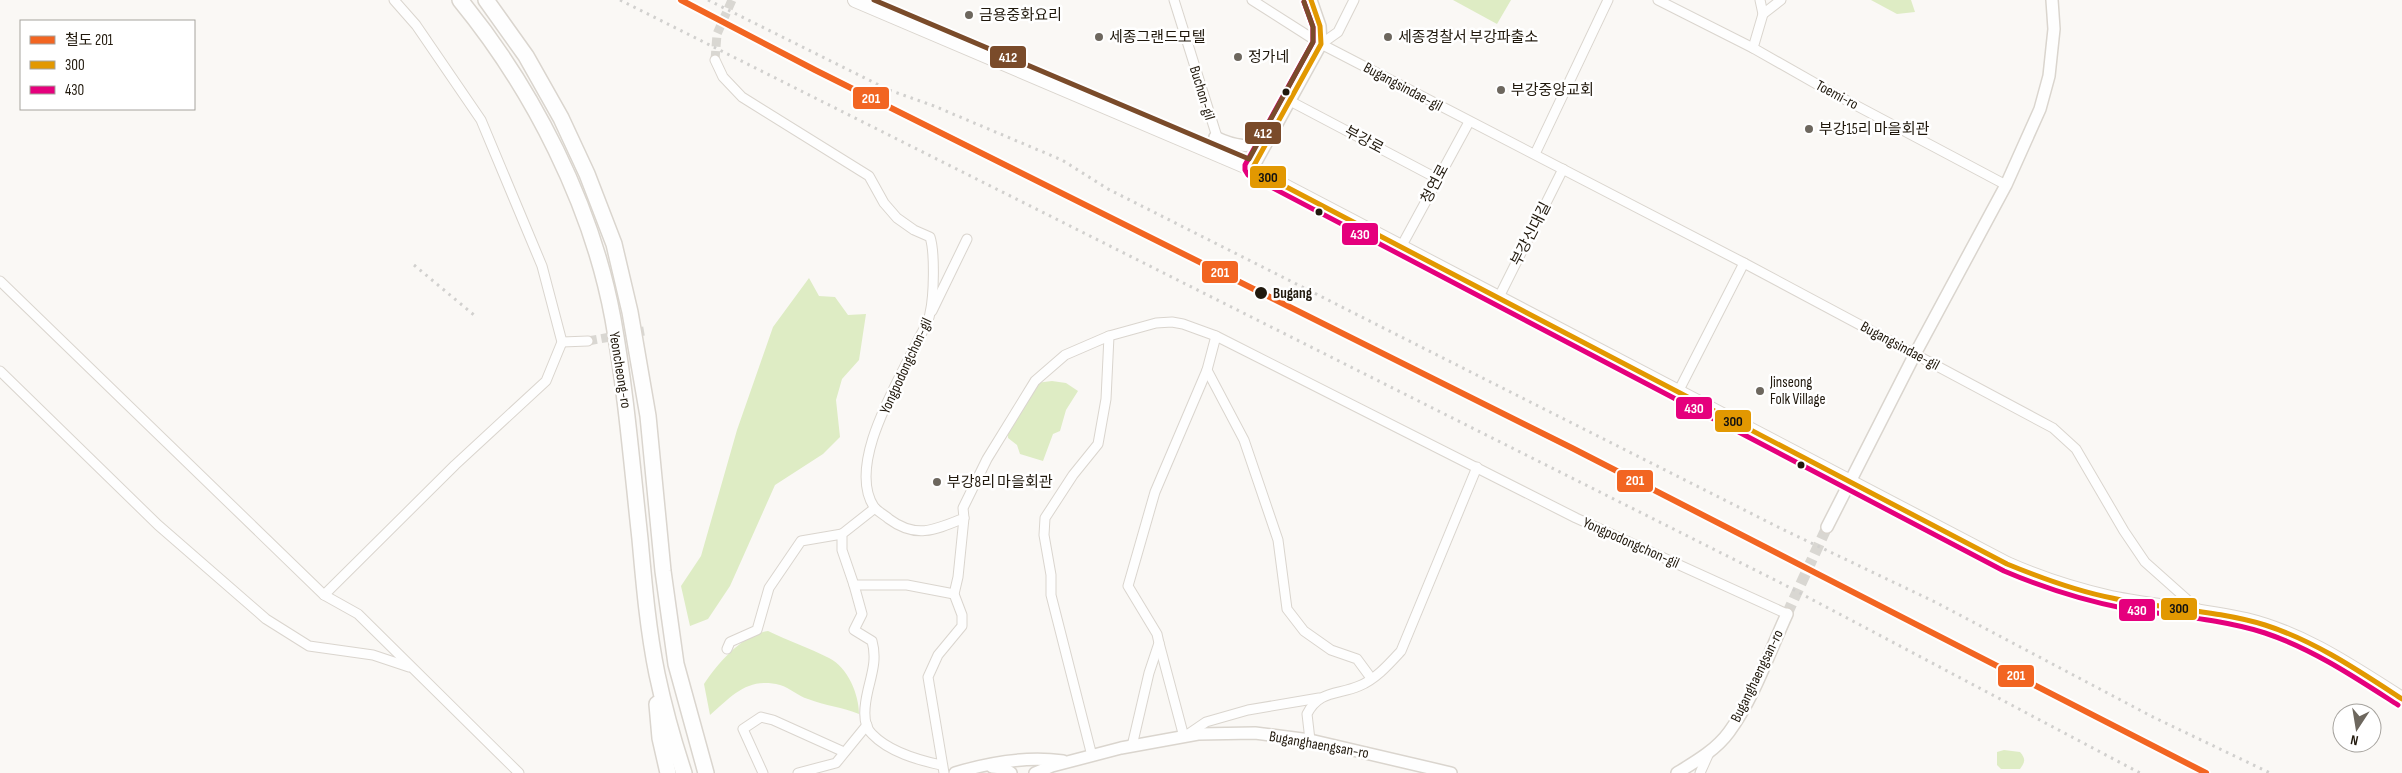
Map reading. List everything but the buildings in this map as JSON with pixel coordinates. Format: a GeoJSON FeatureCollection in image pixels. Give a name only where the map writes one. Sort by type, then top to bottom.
{"type":"FeatureCollection","features":[{"type":"Feature","properties":{"kind":"highway","name":"Yeoncheong-ro"},"geometry":{"type":"LineString","coordinates":[[460,0],[506,62],[542,124],[568,180],[594,246],[612,317],[628,418],[651,638],[672,736],[684,773]]}},
{"type":"Feature","properties":{"kind":"highway","name":"Yeoncheong-ro"},"geometry":{"type":"LineString","coordinates":[[486,0],[526,56],[561,118],[587,174],[614,244],[630,312],[648,416],[670,625],[676,664],[706,773]]}},
{"type":"Feature","properties":{"kind":"highway"},"geometry":{"type":"LineString","coordinates":[[670,625],[717,773]]}},
{"type":"Feature","properties":{"kind":"highway"},"geometry":{"type":"LineString","coordinates":[[651,638],[660,738],[668,773]]}},
{"type":"Feature","properties":{"kind":"main road"},"geometry":{"type":"LineString","coordinates":[[855,0],[1252,168],[1498,299],[1999,560],[2054,584],[2113,598],[2247,620],[2292,636],[2324,651],[2402,699]]}},
{"type":"Feature","properties":{"kind":"street"},"geometry":{"type":"LineString","coordinates":[[324,595],[454,465],[546,381],[562,342],[542,266],[481,120],[416,25],[394,0]]}},
{"type":"Feature","properties":{"kind":"street","name":"Buchon-gil"},"geometry":{"type":"LineString","coordinates":[[1174,0],[1215,137],[1223,156]]}},
{"type":"Feature","properties":{"kind":"street","name":"Bugangsindae-gil"},"geometry":{"type":"LineString","coordinates":[[1252,0],[1321,44],[1744,263],[2053,428],[2076,449],[2124,531],[2145,562],[2202,613]]}},
{"type":"Feature","properties":{"kind":"street"},"geometry":{"type":"LineString","coordinates":[[1311,0],[1320,26],[1321,44]]}},
{"type":"Feature","properties":{"kind":"street"},"geometry":{"type":"LineString","coordinates":[[1252,168],[1321,44],[1338,32],[1354,0]]}},
{"type":"Feature","properties":{"kind":"street"},"geometry":{"type":"LineString","coordinates":[[1535,154],[1608,0]]}},
{"type":"Feature","properties":{"kind":"street"},"geometry":{"type":"LineString","coordinates":[[1658,0],[1753,48],[1763,14],[1760,0]]}},
{"type":"Feature","properties":{"kind":"street"},"geometry":{"type":"LineString","coordinates":[[1763,14],[1781,0]]}},
{"type":"Feature","properties":{"kind":"street"},"geometry":{"type":"LineString","coordinates":[[1827,527],[1915,354],[2006,185],[2040,109],[2049,76],[2054,29],[2052,0]]}},
{"type":"Feature","properties":{"kind":"street","name":"Toemi-ro"},"geometry":{"type":"LineString","coordinates":[[1753,48],[1827,90],[2006,185]]}},
{"type":"Feature","properties":{"kind":"street","name":"Yongpodongchon-gil"},"geometry":{"type":"LineString","coordinates":[[716,60],[723,77],[742,97],[869,176],[884,203],[897,218],[914,230],[930,237],[934,251],[930,313],[890,398],[869,451],[865,477],[875,508]]}},
{"type":"Feature","properties":{"kind":"street","name":"부강로"},"geometry":{"type":"LineString","coordinates":[[1290,101],[1438,179]]}},
{"type":"Feature","properties":{"kind":"street","name":"청연로"},"geometry":{"type":"LineString","coordinates":[[1401,247],[1469,122]]}},
{"type":"Feature","properties":{"kind":"street"},"geometry":{"type":"LineString","coordinates":[[1215,137],[1233,145],[1245,146],[1260,144],[1270,138]]}},
{"type":"Feature","properties":{"kind":"street","name":"부강신대길"},"geometry":{"type":"LineString","coordinates":[[1498,299],[1563,169]]}},
{"type":"Feature","properties":{"kind":"street"},"geometry":{"type":"LineString","coordinates":[[930,313],[967,239]]}},
{"type":"Feature","properties":{"kind":"street"},"geometry":{"type":"LineString","coordinates":[[1678,392],[1744,263]]}},
{"type":"Feature","properties":{"kind":"street"},"geometry":{"type":"LineString","coordinates":[[0,281],[324,595],[358,614],[519,773]]}},
{"type":"Feature","properties":{"kind":"street","name":"Yongpodongchon-gil"},"geometry":{"type":"LineString","coordinates":[[867,725],[871,734],[895,749],[942,769],[928,676],[938,655],[962,626],[962,615],[954,594],[958,577],[964,518],[963,508],[987,459],[1035,381],[1065,355],[1109,336],[1156,323],[1172,322],[1183,324],[1216,336],[1576,518],[1787,614]]}},
{"type":"Feature","properties":{"kind":"street"},"geometry":{"type":"LineString","coordinates":[[1092,756],[1051,595],[1051,575],[1044,535],[1045,518],[1073,475],[1098,444],[1106,399],[1109,336]]}},
{"type":"Feature","properties":{"kind":"street"},"geometry":{"type":"LineString","coordinates":[[1216,336],[1207,370],[1155,492],[1128,586],[1140,610],[1157,634],[1184,737],[1206,722],[1248,710],[1319,698],[1361,685],[1381,672],[1401,651],[1477,467]]}},
{"type":"Feature","properties":{"kind":"street"},"geometry":{"type":"LineString","coordinates":[[562,342],[588,341]]}},
{"type":"Feature","properties":{"kind":"street"},"geometry":{"type":"LineString","coordinates":[[1207,370],[1244,440],[1278,540],[1287,609],[1304,631],[1331,650],[1357,659],[1371,678]]}},
{"type":"Feature","properties":{"kind":"street"},"geometry":{"type":"LineString","coordinates":[[0,371],[158,525],[266,619],[309,646],[373,655],[411,667]]}},
{"type":"Feature","properties":{"kind":"street"},"geometry":{"type":"LineString","coordinates":[[728,649],[730,642],[757,630],[769,588],[801,541],[832,538],[842,534],[875,508],[894,522],[914,532],[940,528],[964,518]]}},
{"type":"Feature","properties":{"kind":"street"},"geometry":{"type":"LineString","coordinates":[[798,773],[836,762],[867,725],[865,711],[875,665],[874,648],[872,641],[854,630],[862,614],[842,550],[842,534]]}},
{"type":"Feature","properties":{"kind":"street"},"geometry":{"type":"LineString","coordinates":[[854,585],[907,585],[954,594]]}},
{"type":"Feature","properties":{"kind":"street","name":"Buganghaengsan-ro"},"geometry":{"type":"LineString","coordinates":[[1677,773],[1710,751],[1728,733],[1747,700],[1787,614]]}},
{"type":"Feature","properties":{"kind":"street"},"geometry":{"type":"LineString","coordinates":[[1132,746],[1149,673],[1159,643]]}},
{"type":"Feature","properties":{"kind":"street"},"geometry":{"type":"LineString","coordinates":[[1310,740],[1307,714],[1319,698]]}},
{"type":"Feature","properties":{"kind":"street"},"geometry":{"type":"LineString","coordinates":[[763,773],[743,729],[760,718],[773,720],[844,752]]}},
{"type":"Feature","properties":{"kind":"street","name":"Buganghaengsan-ro"},"geometry":{"type":"LineString","coordinates":[[1068,761],[1132,746],[1198,734],[1255,733],[1310,740],[1450,773]]}},
{"type":"Feature","properties":{"kind":"street"},"geometry":{"type":"LineString","coordinates":[[1700,773],[1710,751]]}},
{"type":"Feature","properties":{"kind":"street"},"geometry":{"type":"LineString","coordinates":[[955,773],[992,762],[1036,757],[1068,761]]}},
{"type":"Feature","properties":{"kind":"street"},"geometry":{"type":"LineString","coordinates":[[966,773],[981,772],[992,766],[1007,770],[1068,761]]}},
{"type":"Feature","properties":{"kind":"street"},"geometry":{"type":"LineString","coordinates":[[1035,773],[1068,761]]}},
{"type":"Feature","properties":{"kind":"street"},"geometry":{"type":"LineString","coordinates":[[1050,773],[1068,761]]}},
{"type":"Feature","properties":{"kind":"green space"},"geometry":{"type":"Polygon","coordinates":[[[1453,0],[1511,0],[1497,24],[1453,0]]]}},
{"type":"Feature","properties":{"kind":"green space"},"geometry":{"type":"Polygon","coordinates":[[[1871,0],[1911,0],[1915,12],[1897,14],[1871,0]]]}},
{"type":"Feature","properties":{"kind":"green space"},"geometry":{"type":"Polygon","coordinates":[[[809,278],[819,296],[835,297],[848,315],[866,314],[859,360],[842,379],[836,400],[840,437],[823,454],[775,485],[730,586],[708,619],[690,626],[681,586],[701,556],[737,430],[773,327],[809,278]]]}},
{"type":"Feature","properties":{"kind":"green space"},"geometry":{"type":"Polygon","coordinates":[[[1052,381],[1066,383],[1078,391],[1066,410],[1060,431],[1053,434],[1043,461],[1020,454],[1017,445],[1008,438],[1008,429],[1036,383],[1052,381]]]}},
{"type":"Feature","properties":{"kind":"green space"},"geometry":{"type":"Polygon","coordinates":[[[768,631],[836,662],[847,675],[855,690],[859,714],[814,701],[784,686],[769,683],[750,686],[742,690],[710,715],[704,684],[731,651],[749,638],[768,631]]]}},
{"type":"Feature","properties":{"kind":"green space"},"geometry":{"type":"Polygon","coordinates":[[[2004,750],[2020,752],[2024,760],[2020,769],[2001,769],[1997,765],[1997,752],[2004,750]]]}},
{"type":"Feature","properties":{"kind":"tunnel"},"geometry":{"type":"LineString","coordinates":[[715,60],[717,34],[732,0]]}},
{"type":"Feature","properties":{"kind":"tunnel"},"geometry":{"type":"LineString","coordinates":[[588,341],[644,331]]}},
{"type":"Feature","properties":{"kind":"tunnel"},"geometry":{"type":"LineString","coordinates":[[1787,614],[1827,527]]}},
{"type":"Feature","properties":{"kind":"railway"},"geometry":{"type":"LineString","coordinates":[[620,0],[1779,582],[2140,773]]}},
{"type":"Feature","properties":{"kind":"railway"},"geometry":{"type":"LineString","coordinates":[[708,0],[889,90],[934,106],[1062,160],[1108,189],[1782,529],[1935,602],[2151,716],[2270,773]]}},
{"type":"Feature","properties":{"kind":"railway"},"geometry":{"type":"LineString","coordinates":[[414,265],[474,315]]}},
{"type":"Feature","properties":{"kind":"rail line","name":"201"},"geometry":{"type":"LineString","coordinates":[[681,0],[815,70],[1572,448],[2206,773]]}},
{"type":"Feature","properties":{"kind":"transit line","name":"412"},"geometry":{"type":"LineString","coordinates":[[874,0],[1249,159],[1313,42],[1313,27],[1304,2]]}},
{"type":"Feature","properties":{"kind":"transit line","name":"300"},"geometry":{"type":"LineString","coordinates":[[1311,0],[1320,26],[1321,44],[1252,169],[2007,564],[2085,592],[2131,602],[2227,616],[2265,625],[2319,648],[2402,699]]}},
{"type":"Feature","properties":{"kind":"transit line","name":"430"},"geometry":{"type":"LineString","coordinates":[[1304,2],[1313,27],[1313,42],[1245,165],[1248,175],[2004,571],[2034,583],[2096,602],[2127,609],[2214,621],[2265,633],[2317,656],[2398,705]]}},
{"type":"Feature","properties":{"kind":"place","name":"금용중화요리"},"geometry":{"type":"Point","coordinates":[969,15]}},
{"type":"Feature","properties":{"kind":"place","name":"세종그랜드모텔"},"geometry":{"type":"Point","coordinates":[1099,37]}},
{"type":"Feature","properties":{"kind":"place","name":"세종경찰서 부강파출소"},"geometry":{"type":"Point","coordinates":[1388,37]}},
{"type":"Feature","properties":{"kind":"place","name":"정가네"},"geometry":{"type":"Point","coordinates":[1238,57]}},
{"type":"Feature","properties":{"kind":"place","name":"부강중앙교회"},"geometry":{"type":"Point","coordinates":[1501,90]}},
{"type":"Feature","properties":{"kind":"place","name":"부강15리 마을회관"},"geometry":{"type":"Point","coordinates":[1809,129]}},
{"type":"Feature","properties":{"kind":"place","name":"Bugang"},"geometry":{"type":"Point","coordinates":[1261,293]}},
{"type":"Feature","properties":{"kind":"place","name":"Jinseong Folk Village"},"geometry":{"type":"Point","coordinates":[1760,391]}},
{"type":"Feature","properties":{"kind":"place","name":"부강8리 마을회관"},"geometry":{"type":"Point","coordinates":[937,482]}}]}
